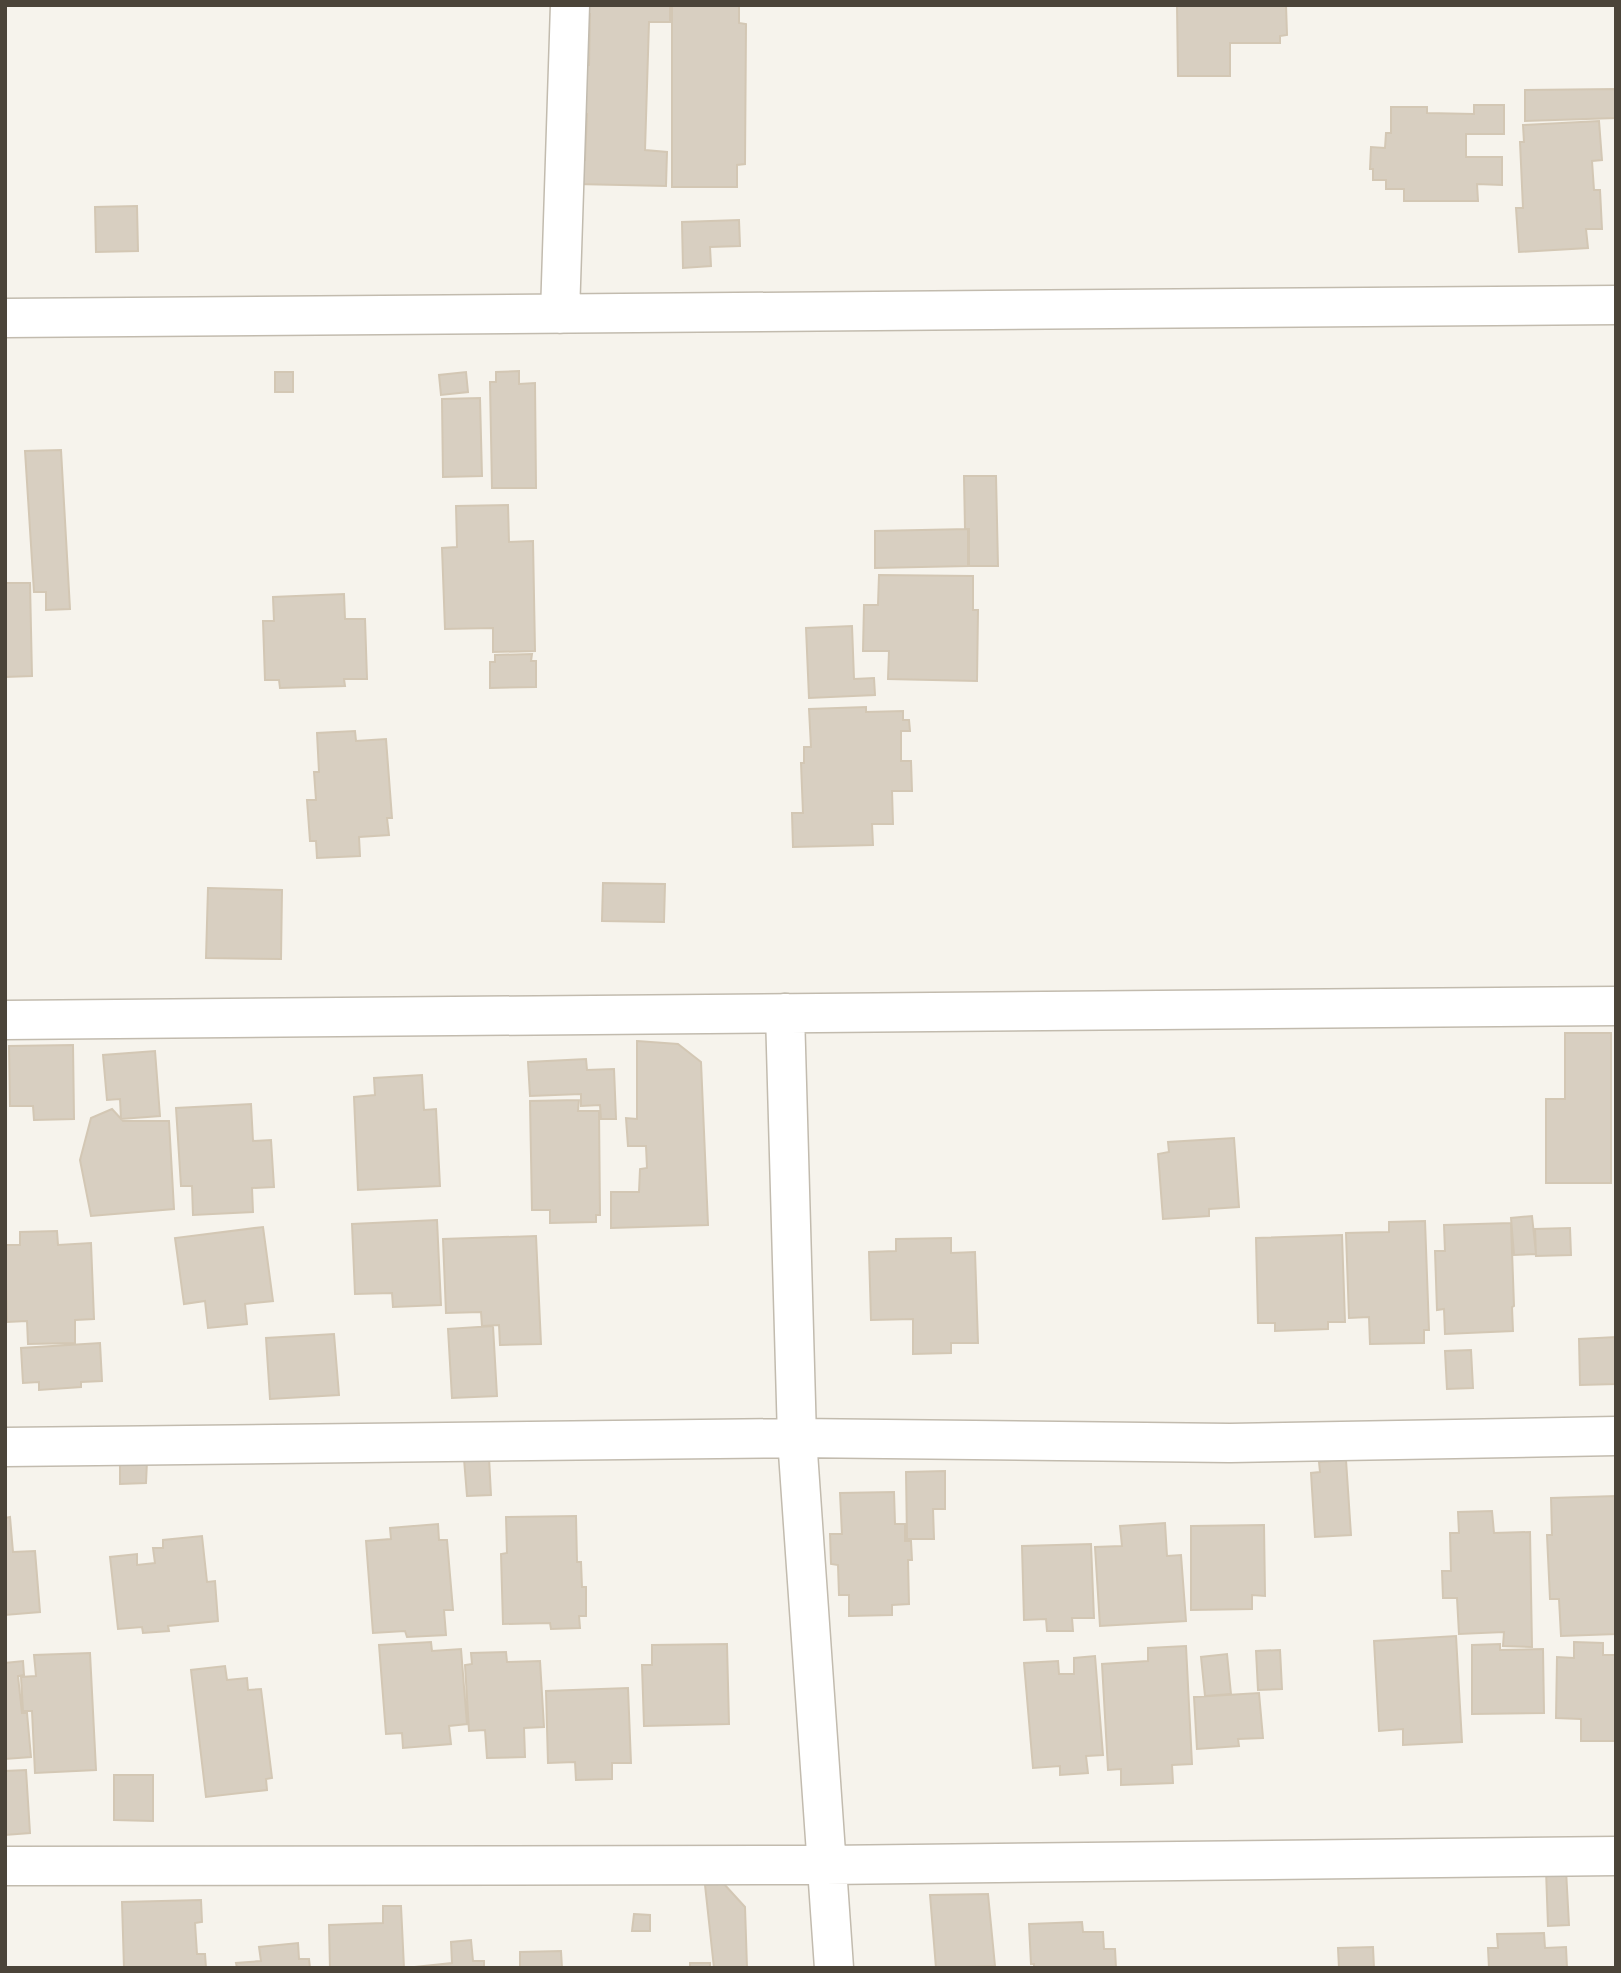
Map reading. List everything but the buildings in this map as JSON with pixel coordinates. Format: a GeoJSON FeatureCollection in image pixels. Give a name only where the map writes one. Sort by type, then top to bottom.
{"type":"FeatureCollection","features":[{"type":"Feature","properties":{"kind":"street"},"geometry":{"type":"LineString","coordinates":[[560,314],[570,5]]}},
{"type":"Feature","properties":{"kind":"street"},"geometry":{"type":"LineString","coordinates":[[5,318],[1616,305]]}},
{"type":"Feature","properties":{"kind":"street"},"geometry":{"type":"LineString","coordinates":[[5,1020],[1616,1006]]}},
{"type":"Feature","properties":{"kind":"street"},"geometry":{"type":"LineString","coordinates":[[785,1013],[797,1438],[834,1968]]}},
{"type":"Feature","properties":{"kind":"street"},"geometry":{"type":"LineString","coordinates":[[5,1447],[797,1438],[1230,1443],[1616,1436]]}},
{"type":"Feature","properties":{"kind":"street"},"geometry":{"type":"LineString","coordinates":[[5,1866],[827,1865],[1616,1856]]}}]}
